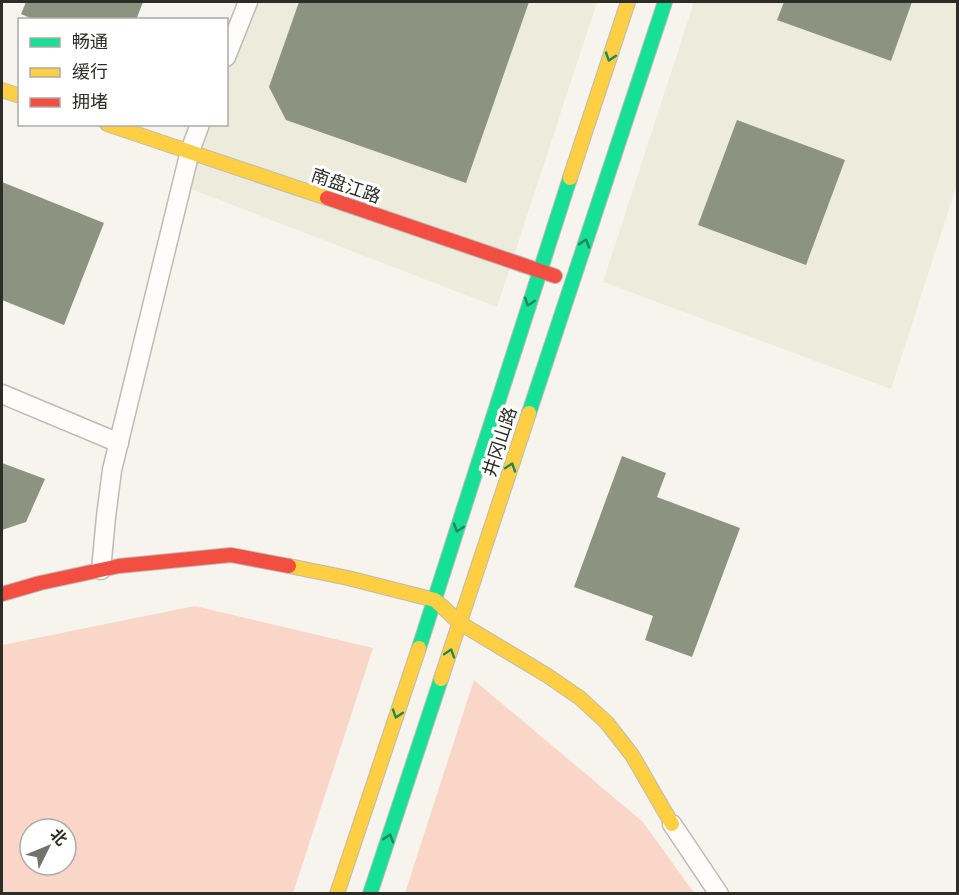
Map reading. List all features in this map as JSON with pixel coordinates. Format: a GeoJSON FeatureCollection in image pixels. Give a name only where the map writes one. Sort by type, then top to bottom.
{"type":"FeatureCollection","features":[{"type":"Feature","properties":{"kind":"main road","name":"井冈山路"},"geometry":{"type":"LineString","coordinates":[[337,894],[435,600],[539,271],[628,2]]}},
{"type":"Feature","properties":{"kind":"main road","name":"井冈山路"},"geometry":{"type":"LineString","coordinates":[[370,894],[665,2]]}},
{"type":"Feature","properties":{"kind":"main road"},"geometry":{"type":"LineString","coordinates":[[2,90],[18,95]]}},
{"type":"Feature","properties":{"kind":"main road","name":"南盘江路"},"geometry":{"type":"LineString","coordinates":[[113,126],[572,282]]}},
{"type":"Feature","properties":{"kind":"main road"},"geometry":{"type":"LineString","coordinates":[[2,594],[40,583],[119,566],[231,555],[348,578],[435,600],[460,623],[580,698],[607,723],[632,755],[672,824]]}},
{"type":"Feature","properties":{"kind":"street"},"geometry":{"type":"LineString","coordinates":[[228,52],[248,2]]}},
{"type":"Feature","properties":{"kind":"street"},"geometry":{"type":"LineString","coordinates":[[101,570],[112,470],[190,151],[199,126]]}},
{"type":"Feature","properties":{"kind":"street"},"geometry":{"type":"LineString","coordinates":[[2,394],[119,443]]}},
{"type":"Feature","properties":{"kind":"street"},"geometry":{"type":"LineString","coordinates":[[672,824],[719,894]]}},
{"type":"Feature","properties":{"kind":"shaded area"},"geometry":{"type":"Polygon","coordinates":[[[241,2],[597,2],[497,307],[173,182],[194,126],[228,126],[228,36],[241,2]]]}},
{"type":"Feature","properties":{"kind":"shaded area"},"geometry":{"type":"Polygon","coordinates":[[[694,2],[957,2],[957,184],[891,389],[603,282],[694,2]]]}},
{"type":"Feature","properties":{"kind":"shaded area"},"geometry":{"type":"Polygon","coordinates":[[[195,606],[373,648],[293,893],[2,893],[2,645],[195,606]]]}},
{"type":"Feature","properties":{"kind":"shaded area"},"geometry":{"type":"Polygon","coordinates":[[[474,680],[643,822],[694,893],[405,893],[474,680]]]}},
{"type":"Feature","properties":{"kind":"building"},"geometry":{"type":"Polygon","coordinates":[[[26,2],[143,2],[137,18],[30,18],[21,14],[26,2]]]}},
{"type":"Feature","properties":{"kind":"building"},"geometry":{"type":"Polygon","coordinates":[[[299,2],[529,2],[466,183],[286,120],[269,87],[299,2]]]}},
{"type":"Feature","properties":{"kind":"building"},"geometry":{"type":"Polygon","coordinates":[[[784,2],[912,2],[891,61],[777,20],[784,2]]]}},
{"type":"Feature","properties":{"kind":"building"},"geometry":{"type":"Polygon","coordinates":[[[737,120],[845,160],[806,265],[698,225],[737,120]]]}},
{"type":"Feature","properties":{"kind":"building"},"geometry":{"type":"Polygon","coordinates":[[[2,182],[104,223],[64,325],[2,300],[2,182]]]}},
{"type":"Feature","properties":{"kind":"building"},"geometry":{"type":"Polygon","coordinates":[[[622,456],[666,473],[657,497],[740,528],[692,657],[645,640],[653,616],[574,587],[622,456]]]}},
{"type":"Feature","properties":{"kind":"building"},"geometry":{"type":"Polygon","coordinates":[[[2,463],[45,479],[26,522],[2,530],[2,463]]]}},
{"type":"Feature","properties":{"kind":"traffic: fast"},"geometry":{"type":"LineString","coordinates":[[529,413],[665,2]]}},
{"type":"Feature","properties":{"kind":"traffic: fast"},"geometry":{"type":"LineString","coordinates":[[419,648],[570,178]]}},
{"type":"Feature","properties":{"kind":"traffic: fast"},"geometry":{"type":"LineString","coordinates":[[370,894],[441,679]]}},
{"type":"Feature","properties":{"kind":"traffic: slow"},"geometry":{"type":"LineString","coordinates":[[570,178],[628,2]]}},
{"type":"Feature","properties":{"kind":"traffic: slow"},"geometry":{"type":"LineString","coordinates":[[2,90],[18,95]]}},
{"type":"Feature","properties":{"kind":"traffic: slow"},"geometry":{"type":"LineString","coordinates":[[113,126],[327,198]]}},
{"type":"Feature","properties":{"kind":"traffic: slow"},"geometry":{"type":"LineString","coordinates":[[441,679],[529,413]]}},
{"type":"Feature","properties":{"kind":"traffic: slow"},"geometry":{"type":"LineString","coordinates":[[289,566],[435,600],[460,623],[548,676],[580,698],[607,723],[632,755],[672,824]]}},
{"type":"Feature","properties":{"kind":"traffic: slow"},"geometry":{"type":"LineString","coordinates":[[337,894],[419,648]]}},
{"type":"Feature","properties":{"kind":"traffic: jam"},"geometry":{"type":"LineString","coordinates":[[327,198],[555,276]]}},
{"type":"Feature","properties":{"kind":"traffic: jam"},"geometry":{"type":"LineString","coordinates":[[2,594],[40,583],[119,566],[231,555],[289,566]]}}]}
